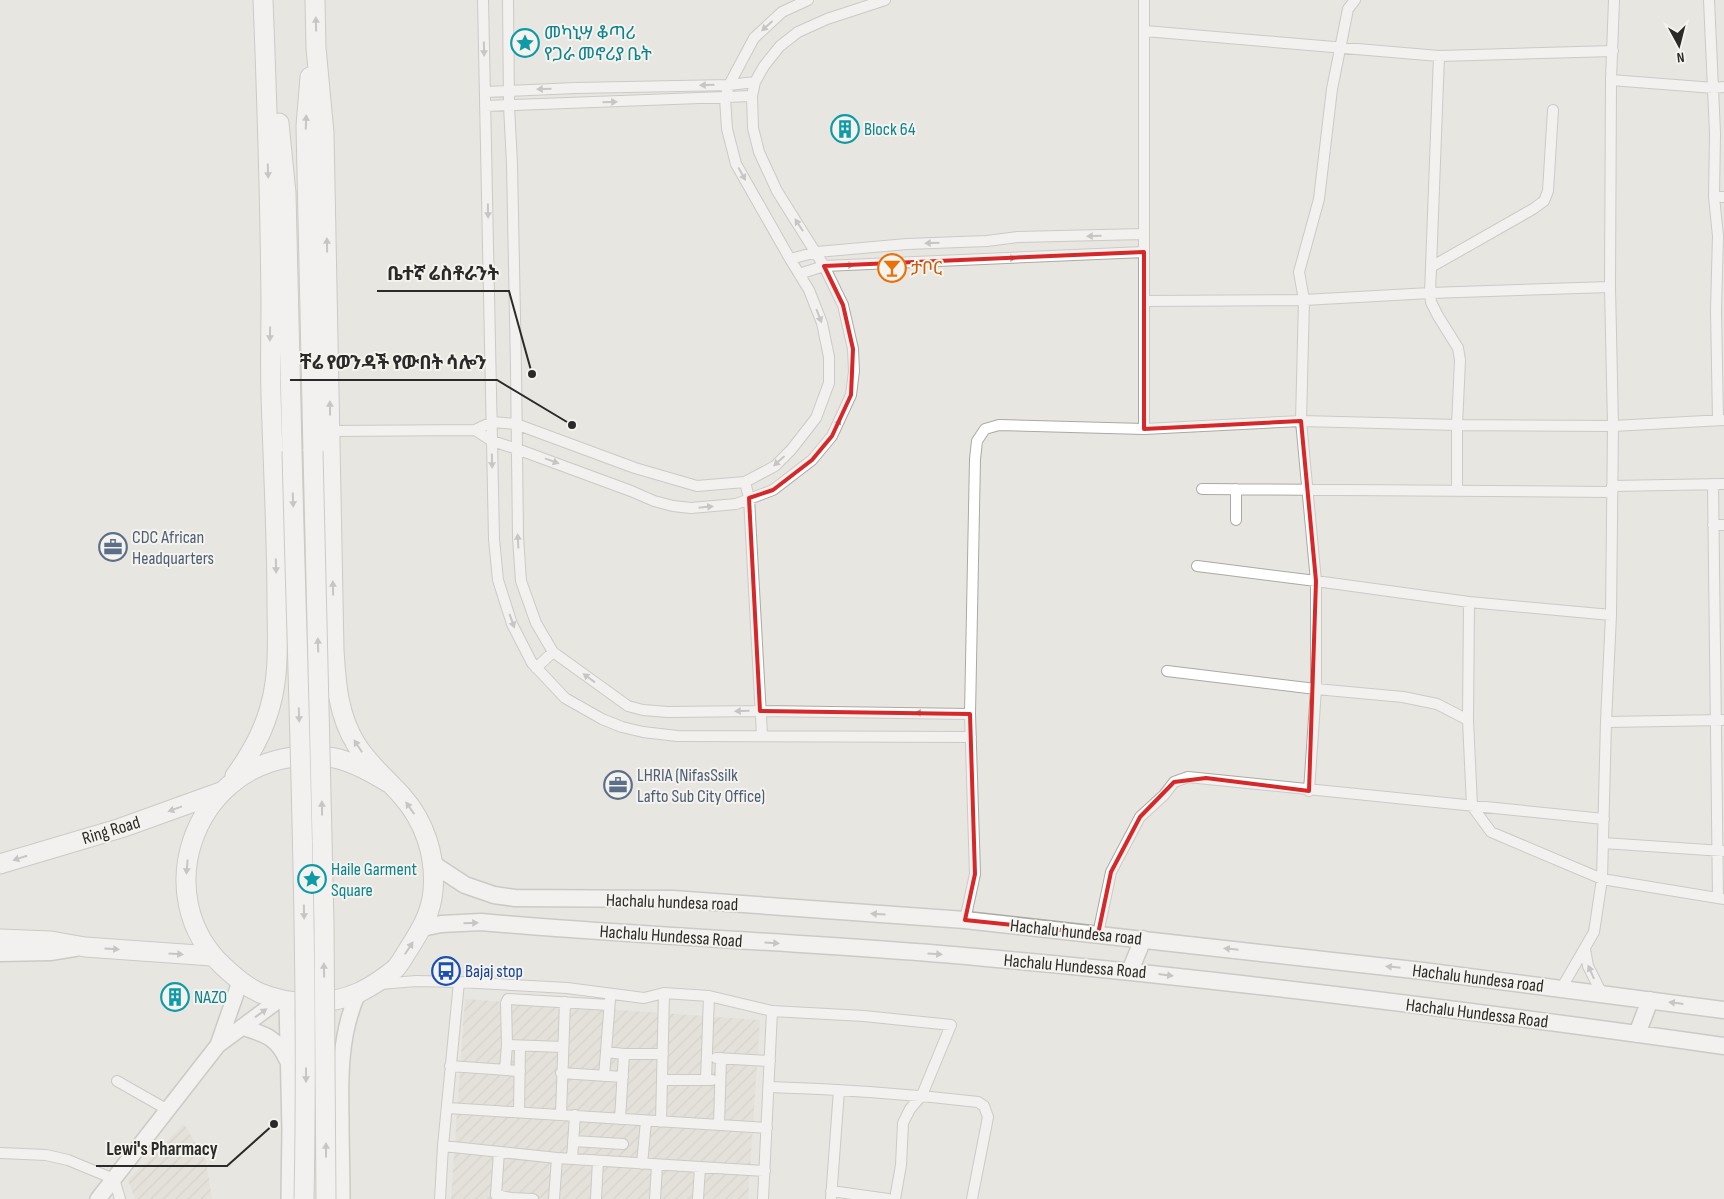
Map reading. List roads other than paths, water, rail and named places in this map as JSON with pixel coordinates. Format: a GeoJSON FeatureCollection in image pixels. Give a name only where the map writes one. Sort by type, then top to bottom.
{"type":"FeatureCollection","features":[{"type":"Feature","properties":{"kind":"highway"},"geometry":{"type":"LineString","coordinates":[[263,0],[268,144],[270,375],[277,569],[276,662],[272,700],[262,733],[249,757],[204,814],[192,838],[186,864],[186,891],[191,918],[202,942],[212,956],[240,982],[283,1000],[311,1003],[327,1001],[366,989],[396,967],[427,920],[433,892],[433,864],[420,821],[411,807],[356,745],[347,728],[340,708],[334,650],[324,133],[316,48],[315,0]]}},
{"type":"Feature","properties":{"kind":"highway"},"geometry":{"type":"LineString","coordinates":[[269,0],[286,194],[304,897],[306,1082],[304,1199]]}},
{"type":"Feature","properties":{"kind":"highway"},"geometry":{"type":"LineString","coordinates":[[316,48],[309,85],[306,126],[321,787],[326,1199]]}},
{"type":"Feature","properties":{"kind":"highway"},"geometry":{"type":"LineString","coordinates":[[225,788],[262,765],[280,759],[309,755],[338,758],[364,768],[389,783]]}},
{"type":"Feature","properties":{"kind":"highway","name":"Ring Road"},"geometry":{"type":"LineString","coordinates":[[0,864],[121,828],[225,788]]}},
{"type":"Feature","properties":{"kind":"highway"},"geometry":{"type":"LineString","coordinates":[[0,939],[50,941],[85,947],[212,956]]}},
{"type":"Feature","properties":{"kind":"main road","name":"Hachalu hundesa road"},"geometry":{"type":"LineString","coordinates":[[433,864],[465,886],[494,895],[515,898],[673,899],[965,920],[1423,971],[1724,1010]]}},
{"type":"Feature","properties":{"kind":"main road","name":"Hachalu Hundessa Road"},"geometry":{"type":"LineString","coordinates":[[422,928],[441,924],[482,922],[962,956],[1130,971],[1452,1008],[1724,1046]]}},
{"type":"Feature","properties":{"kind":"main road"},"geometry":{"type":"LineString","coordinates":[[1130,971],[1143,939]]}},
{"type":"Feature","properties":{"kind":"main road"},"geometry":{"type":"LineString","coordinates":[[0,953],[50,952],[85,947]]}},
{"type":"Feature","properties":{"kind":"main road"},"geometry":{"type":"LineString","coordinates":[[1637,1034],[1650,1000]]}},
{"type":"Feature","properties":{"kind":"street"},"geometry":{"type":"LineString","coordinates":[[482,0],[494,540],[498,580],[512,624],[532,663],[565,698],[602,719],[622,727],[643,732],[677,736],[971,737]]}},
{"type":"Feature","properties":{"kind":"street"},"geometry":{"type":"LineString","coordinates":[[508,0],[518,538],[521,581],[536,623],[553,652],[628,706],[642,710],[668,712],[760,711],[970,714]]}},
{"type":"Feature","properties":{"kind":"street"},"geometry":{"type":"LineString","coordinates":[[331,431],[475,430],[492,422],[516,424],[635,468],[697,486],[745,482],[775,466],[791,450],[816,418],[829,383],[829,357],[822,323],[809,290],[736,164],[727,129],[726,98],[729,85],[754,38],[782,12],[808,0]]}},
{"type":"Feature","properties":{"kind":"street"},"geometry":{"type":"LineString","coordinates":[[475,430],[492,441],[517,448],[654,501],[691,508],[736,504],[773,490],[812,460],[832,436],[851,395],[854,371],[852,349],[843,305],[817,252],[777,191],[759,152],[753,128],[752,96],[755,82],[764,66],[798,32],[827,19],[885,0]]}},
{"type":"Feature","properties":{"kind":"street"},"geometry":{"type":"LineString","coordinates":[[1144,0],[1144,429]]}},
{"type":"Feature","properties":{"kind":"street"},"geometry":{"type":"LineString","coordinates":[[1309,790],[1316,689],[1316,580],[1301,421],[1304,300],[1299,272],[1319,199],[1332,89],[1348,9],[1355,0]]}},
{"type":"Feature","properties":{"kind":"street"},"geometry":{"type":"LineString","coordinates":[[1561,989],[1594,932],[1602,879],[1611,615],[1613,426],[1610,287],[1614,0]]}},
{"type":"Feature","properties":{"kind":"street"},"geometry":{"type":"LineString","coordinates":[[965,920],[975,874],[970,714],[975,459],[977,441],[985,429],[1000,425],[1144,429],[1301,421],[1613,426],[1721,420],[1719,87],[1709,0]]}},
{"type":"Feature","properties":{"kind":"street"},"geometry":{"type":"LineString","coordinates":[[1145,31],[1342,46],[1439,56],[1613,51]]}},
{"type":"Feature","properties":{"kind":"street"},"geometry":{"type":"LineString","coordinates":[[1439,56],[1430,293],[1431,302],[1438,316],[1458,348],[1460,360],[1457,490]]}},
{"type":"Feature","properties":{"kind":"street"},"geometry":{"type":"LineString","coordinates":[[1612,80],[1719,87]]}},
{"type":"Feature","properties":{"kind":"street"},"geometry":{"type":"LineString","coordinates":[[485,92],[729,85],[755,82]]}},
{"type":"Feature","properties":{"kind":"street"},"geometry":{"type":"LineString","coordinates":[[485,106],[752,96]]}},
{"type":"Feature","properties":{"kind":"street"},"geometry":{"type":"LineString","coordinates":[[1431,267],[1533,210],[1544,201],[1548,191],[1552,110]]}},
{"type":"Feature","properties":{"kind":"street"},"geometry":{"type":"LineString","coordinates":[[790,259],[817,252],[915,243],[1143,234]]}},
{"type":"Feature","properties":{"kind":"street"},"geometry":{"type":"LineString","coordinates":[[799,274],[824,266],[1144,252]]}},
{"type":"Feature","properties":{"kind":"street"},"geometry":{"type":"LineString","coordinates":[[1145,300],[1304,300],[1430,293],[1610,287]]}},
{"type":"Feature","properties":{"kind":"street"},"geometry":{"type":"LineString","coordinates":[[745,482],[749,498],[762,735]]}},
{"type":"Feature","properties":{"kind":"street"},"geometry":{"type":"LineString","coordinates":[[1468,602],[1468,720],[1472,806],[1491,832],[1602,879],[1721,898],[1720,679],[1712,484]]}},
{"type":"Feature","properties":{"kind":"street"},"geometry":{"type":"LineString","coordinates":[[1202,489],[1612,489],[1724,484]]}},
{"type":"Feature","properties":{"kind":"street"},"geometry":{"type":"LineString","coordinates":[[1236,489],[1236,520]]}},
{"type":"Feature","properties":{"kind":"street"},"geometry":{"type":"LineString","coordinates":[[1713,525],[1724,525]]}},
{"type":"Feature","properties":{"kind":"street"},"geometry":{"type":"LineString","coordinates":[[1197,566],[1316,580],[1468,602],[1611,615]]}},
{"type":"Feature","properties":{"kind":"street"},"geometry":{"type":"LineString","coordinates":[[536,668],[553,652]]}},
{"type":"Feature","properties":{"kind":"street"},"geometry":{"type":"LineString","coordinates":[[1168,671],[1316,689],[1403,697],[1437,704],[1468,720]]}},
{"type":"Feature","properties":{"kind":"street"},"geometry":{"type":"LineString","coordinates":[[1606,722],[1720,720]]}},
{"type":"Feature","properties":{"kind":"street"},"geometry":{"type":"LineString","coordinates":[[1098,934],[1111,872],[1140,817],[1164,795],[1174,782],[1188,778],[1206,778],[1604,819]]}},
{"type":"Feature","properties":{"kind":"street"},"geometry":{"type":"LineString","coordinates":[[1603,843],[1720,851]]}},
{"type":"Feature","properties":{"kind":"street"},"geometry":{"type":"LineString","coordinates":[[1585,949],[1588,966],[1602,994]]}},
{"type":"Feature","properties":{"kind":"street"},"geometry":{"type":"LineString","coordinates":[[342,1199],[340,1073],[350,1013],[366,989],[416,981],[567,988],[644,998],[664,993],[709,996],[772,1010],[864,1016],[951,1025],[922,1095],[910,1109],[903,1123],[901,1165],[894,1199]]}},
{"type":"Feature","properties":{"kind":"street"},"geometry":{"type":"LineString","coordinates":[[218,1045],[240,982]]}},
{"type":"Feature","properties":{"kind":"street"},"geometry":{"type":"LineString","coordinates":[[440,1199],[450,1066],[459,982]]}},
{"type":"Feature","properties":{"kind":"street"},"geometry":{"type":"LineString","coordinates":[[661,1122],[664,993]]}},
{"type":"Feature","properties":{"kind":"street"},"geometry":{"type":"LineString","coordinates":[[604,1076],[610,994]]}},
{"type":"Feature","properties":{"kind":"street"},"geometry":{"type":"LineString","coordinates":[[706,1080],[709,996]]}},
{"type":"Feature","properties":{"kind":"street"},"geometry":{"type":"LineString","coordinates":[[505,1070],[506,1003],[508,999],[609,1005]]}},
{"type":"Feature","properties":{"kind":"street"},"geometry":{"type":"LineString","coordinates":[[98,1199],[218,1045],[283,1000],[288,1061],[290,1129],[289,1199]]}},
{"type":"Feature","properties":{"kind":"street"},"geometry":{"type":"LineString","coordinates":[[561,1114],[565,1002]]}},
{"type":"Feature","properties":{"kind":"street"},"geometry":{"type":"LineString","coordinates":[[763,1199],[766,1171],[772,1010]]}},
{"type":"Feature","properties":{"kind":"street"},"geometry":{"type":"LineString","coordinates":[[242,1027],[273,1039],[280,1046],[288,1061]]}},
{"type":"Feature","properties":{"kind":"street"},"geometry":{"type":"LineString","coordinates":[[506,1045],[563,1047]]}},
{"type":"Feature","properties":{"kind":"street"},"geometry":{"type":"LineString","coordinates":[[519,1112],[520,1046]]}},
{"type":"Feature","properties":{"kind":"street"},"geometry":{"type":"LineString","coordinates":[[606,1052],[663,1054]]}},
{"type":"Feature","properties":{"kind":"street"},"geometry":{"type":"LineString","coordinates":[[620,1119],[624,1054]]}},
{"type":"Feature","properties":{"kind":"street"},"geometry":{"type":"LineString","coordinates":[[708,1058],[770,1061]]}},
{"type":"Feature","properties":{"kind":"street"},"geometry":{"type":"LineString","coordinates":[[719,1125],[721,1058]]}},
{"type":"Feature","properties":{"kind":"street"},"geometry":{"type":"LineString","coordinates":[[450,1066],[520,1071]]}},
{"type":"Feature","properties":{"kind":"street"},"geometry":{"type":"LineString","coordinates":[[562,1074],[623,1077]]}},
{"type":"Feature","properties":{"kind":"street"},"geometry":{"type":"LineString","coordinates":[[662,1080],[720,1081]]}},
{"type":"Feature","properties":{"kind":"street"},"geometry":{"type":"LineString","coordinates":[[118,1081],[168,1110]]}},
{"type":"Feature","properties":{"kind":"street"},"geometry":{"type":"LineString","coordinates":[[769,1087],[922,1095],[978,1102],[984,1106],[988,1117],[972,1199]]}},
{"type":"Feature","properties":{"kind":"street"},"geometry":{"type":"LineString","coordinates":[[839,1090],[831,1195],[888,1199]]}},
{"type":"Feature","properties":{"kind":"street"},"geometry":{"type":"LineString","coordinates":[[448,1108],[767,1128]]}},
{"type":"Feature","properties":{"kind":"street"},"geometry":{"type":"LineString","coordinates":[[572,1159],[575,1115]]}},
{"type":"Feature","properties":{"kind":"street"},"geometry":{"type":"LineString","coordinates":[[642,1164],[646,1121]]}},
{"type":"Feature","properties":{"kind":"street"},"geometry":{"type":"LineString","coordinates":[[573,1141],[623,1144]]}},
{"type":"Feature","properties":{"kind":"street"},"geometry":{"type":"LineString","coordinates":[[443,1146],[557,1158],[766,1171]]}},
{"type":"Feature","properties":{"kind":"street"},"geometry":{"type":"LineString","coordinates":[[499,1152],[496,1197],[533,1199]]}},
{"type":"Feature","properties":{"kind":"street"},"geometry":{"type":"LineString","coordinates":[[0,1153],[46,1155],[68,1160],[114,1179]]}},
{"type":"Feature","properties":{"kind":"street"},"geometry":{"type":"LineString","coordinates":[[554,1199],[557,1158]]}},
{"type":"Feature","properties":{"kind":"street"},"geometry":{"type":"LineString","coordinates":[[596,1199],[598,1161]]}},
{"type":"Feature","properties":{"kind":"street"},"geometry":{"type":"LineString","coordinates":[[655,1199],[657,1165]]}},
{"type":"Feature","properties":{"kind":"street"},"geometry":{"type":"LineString","coordinates":[[698,1199],[700,1167]]}},
{"type":"Feature","properties":{"kind":"street"},"geometry":{"type":"LineString","coordinates":[[114,1179],[120,1199]]}},
{"type":"Feature","properties":{"kind":"place","name":"መካኒሣ ቆጣሪ የጋራ መኖሪያ ቤት"},"geometry":{"type":"Point","coordinates":[525,43]}},
{"type":"Feature","properties":{"kind":"place","name":"Block 64"},"geometry":{"type":"Point","coordinates":[845,129]}},
{"type":"Feature","properties":{"kind":"place","name":"ታቦር"},"geometry":{"type":"Point","coordinates":[892,268]}},
{"type":"Feature","properties":{"kind":"place","name":"ቤተኛ ሬስቶራንት"},"geometry":{"type":"Point","coordinates":[532,374]}},
{"type":"Feature","properties":{"kind":"place","name":"ቸሬ የወንዳች የውበት ሳሎን"},"geometry":{"type":"Point","coordinates":[572,425]}},
{"type":"Feature","properties":{"kind":"place","name":"CDC African Headquarters"},"geometry":{"type":"Point","coordinates":[113,547]}},
{"type":"Feature","properties":{"kind":"place","name":"LHRIA (NifasSsilk Lafto Sub City Office)"},"geometry":{"type":"Point","coordinates":[618,785]}},
{"type":"Feature","properties":{"kind":"place","name":"Haile Garment Square"},"geometry":{"type":"Point","coordinates":[312,879]}},
{"type":"Feature","properties":{"kind":"place","name":"Bajaj stop"},"geometry":{"type":"Point","coordinates":[446,971]}},
{"type":"Feature","properties":{"kind":"place","name":"NAZO"},"geometry":{"type":"Point","coordinates":[175,997]}},
{"type":"Feature","properties":{"kind":"place","name":"Lewi's Pharmacy"},"geometry":{"type":"Point","coordinates":[274,1124]}}]}
